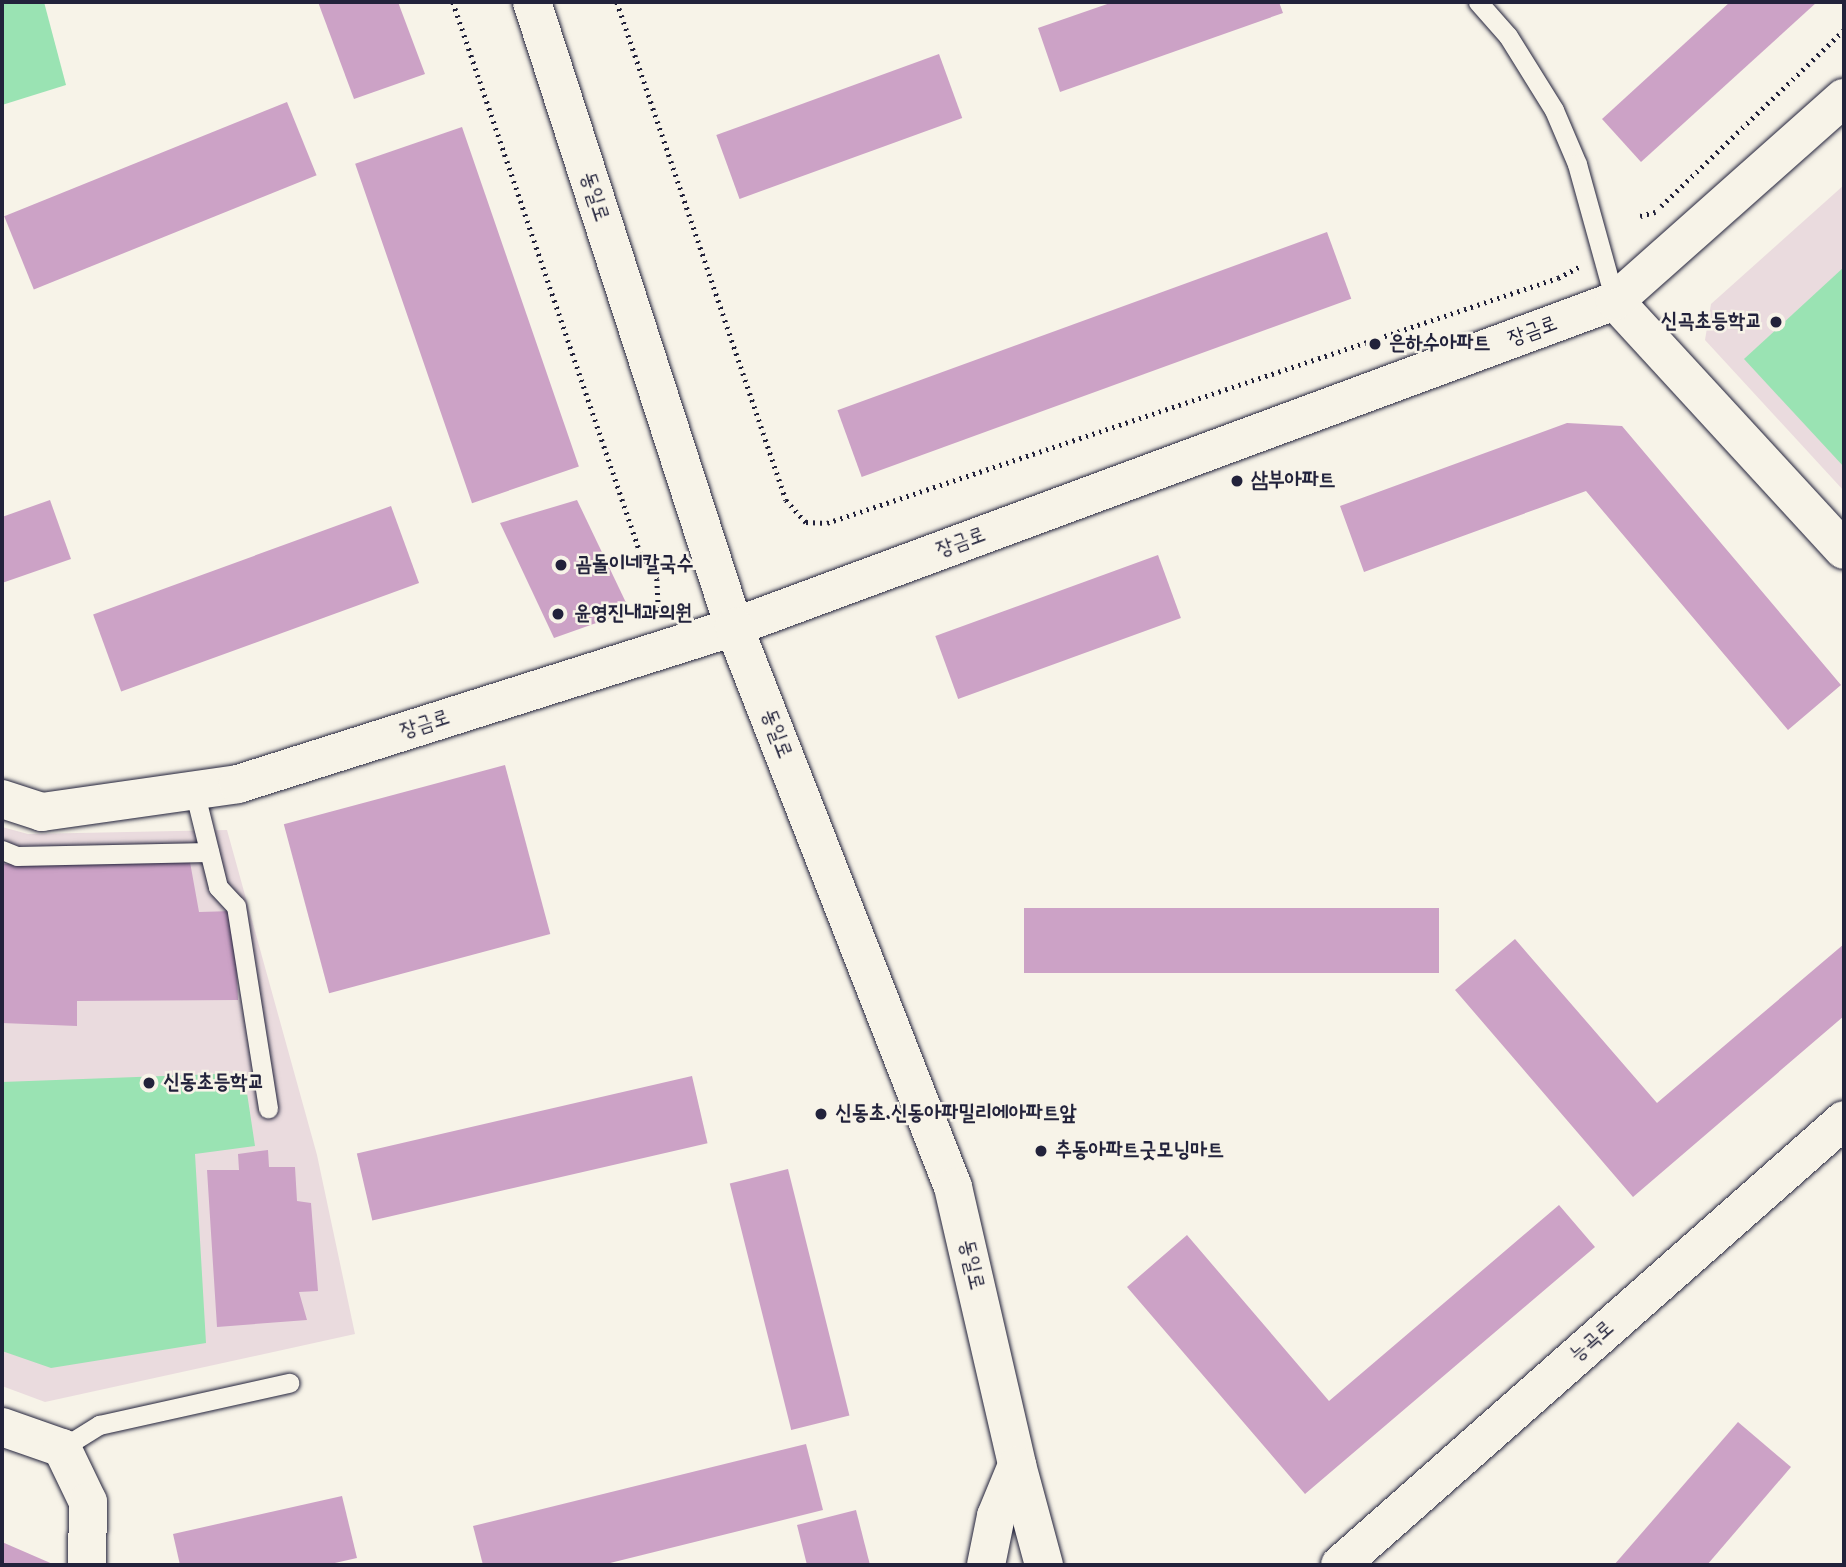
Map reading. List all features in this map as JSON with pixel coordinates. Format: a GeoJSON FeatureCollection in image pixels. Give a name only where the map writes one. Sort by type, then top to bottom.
{"type":"FeatureCollection","features":[{"type":"Feature","properties":{"kind":"street","name":"동일로"},"geometry":{"type":"LineString","coordinates":[[532,2],[734,627],[953,1187],[1017,1465],[1044,1565]]}},
{"type":"Feature","properties":{"kind":"street","name":"장금로"},"geometry":{"type":"LineString","coordinates":[[2,799],[42,812],[238,784],[734,627],[1615,301],[1844,98]]}},
{"type":"Feature","properties":{"kind":"street"},"geometry":{"type":"LineString","coordinates":[[1615,301],[1844,550]]}},
{"type":"Feature","properties":{"kind":"street","name":"능곡로"},"geometry":{"type":"LineString","coordinates":[[1340,1565],[1844,1120]]}},
{"type":"Feature","properties":{"kind":"street"},"geometry":{"type":"LineString","coordinates":[[2,1427],[62,1448],[88,1502],[87,1565]]}},
{"type":"Feature","properties":{"kind":"street","name":"동일로"},"geometry":{"type":"LineString","coordinates":[[1007,1565],[1017,1465]]}},
{"type":"Feature","properties":{"kind":"street"},"geometry":{"type":"LineString","coordinates":[[986,1565],[996,1516],[1017,1465],[1048,1500],[1071,1565]]}},
{"type":"Feature","properties":{"kind":"lane"},"geometry":{"type":"LineString","coordinates":[[1478,2],[1508,36],[1554,110],[1577,164],[1615,301]]}},
{"type":"Feature","properties":{"kind":"lane"},"geometry":{"type":"LineString","coordinates":[[194,790],[218,887],[236,906],[268,1108]]}},
{"type":"Feature","properties":{"kind":"lane"},"geometry":{"type":"LineString","coordinates":[[2,850],[18,856],[209,852]]}},
{"type":"Feature","properties":{"kind":"lane"},"geometry":{"type":"LineString","coordinates":[[62,1448],[99,1425],[289,1383]]}},
{"type":"Feature","properties":{"kind":"path"},"geometry":{"type":"LineString","coordinates":[[453,2],[641,555],[657,579],[659,612],[650,621]]}},
{"type":"Feature","properties":{"kind":"path"},"geometry":{"type":"LineString","coordinates":[[617,2],[786,500],[806,522],[827,523],[1558,278],[1581,265],[1580,253]]}},
{"type":"Feature","properties":{"kind":"path"},"geometry":{"type":"LineString","coordinates":[[1640,216],[1652,215],[1844,30]]}},
{"type":"Feature","properties":{"kind":"shaded area","name":"신곡초등학교"},"geometry":{"type":"Polygon","coordinates":[[[1844,185],[1844,491],[1705,340],[1711,304],[1844,185]]]}},
{"type":"Feature","properties":{"kind":"shaded area","name":"신동초등학교"},"geometry":{"type":"Polygon","coordinates":[[[2,827],[28,834],[227,830],[317,1155],[355,1334],[45,1402],[2,1386],[2,827]]]}},
{"type":"Feature","properties":{"kind":"green space"},"geometry":{"type":"Polygon","coordinates":[[[2,2],[44,2],[66,85],[2,105],[2,2]]]}},
{"type":"Feature","properties":{"kind":"green space"},"geometry":{"type":"Polygon","coordinates":[[[1844,267],[1844,467],[1744,359],[1844,267]]]}},
{"type":"Feature","properties":{"kind":"green space"},"geometry":{"type":"Polygon","coordinates":[[[244,1073],[255,1146],[195,1154],[206,1343],[51,1368],[2,1351],[2,1082],[244,1073]]]}},
{"type":"Feature","properties":{"kind":"building"},"geometry":{"type":"Polygon","coordinates":[[[318,2],[398,2],[425,74],[354,99],[318,2]]]}},
{"type":"Feature","properties":{"kind":"building"},"geometry":{"type":"Polygon","coordinates":[[[1113,2],[1279,2],[1283,13],[1060,92],[1038,28],[1113,2]]]}},
{"type":"Feature","properties":{"kind":"building"},"geometry":{"type":"Polygon","coordinates":[[[1730,2],[1817,2],[1641,162],[1602,119],[1730,2]]]}},
{"type":"Feature","properties":{"kind":"building"},"geometry":{"type":"Polygon","coordinates":[[[939,54],[962,118],[740,199],[716,135],[939,54]]]}},
{"type":"Feature","properties":{"kind":"building"},"geometry":{"type":"Polygon","coordinates":[[[287,102],[317,175],[34,290],[4,216],[287,102]]]}},
{"type":"Feature","properties":{"kind":"building"},"geometry":{"type":"Polygon","coordinates":[[[462,127],[579,466],[472,503],[355,164],[462,127]]]}},
{"type":"Feature","properties":{"kind":"building"},"geometry":{"type":"Polygon","coordinates":[[[1327,232],[1351,299],[862,477],[837,410],[1327,232]]]}},
{"type":"Feature","properties":{"kind":"building"},"geometry":{"type":"Polygon","coordinates":[[[1567,423],[1622,426],[1841,685],[1788,730],[1586,491],[1364,572],[1340,506],[1567,423]]]}},
{"type":"Feature","properties":{"kind":"building"},"geometry":{"type":"Polygon","coordinates":[[[50,500],[71,559],[2,583],[2,517],[50,500]]]}},
{"type":"Feature","properties":{"kind":"building"},"geometry":{"type":"Polygon","coordinates":[[[577,500],[630,611],[554,638],[500,523],[577,500]]]}},
{"type":"Feature","properties":{"kind":"building"},"geometry":{"type":"Polygon","coordinates":[[[391,506],[419,583],[121,691],[93,614],[391,506]]]}},
{"type":"Feature","properties":{"kind":"building"},"geometry":{"type":"Polygon","coordinates":[[[1158,555],[1181,618],[958,699],[935,636],[1158,555]]]}},
{"type":"Feature","properties":{"kind":"building"},"geometry":{"type":"Polygon","coordinates":[[[505,765],[550,934],[329,993],[284,824],[505,765]]]}},
{"type":"Feature","properties":{"kind":"building"},"geometry":{"type":"Polygon","coordinates":[[[190,862],[199,912],[234,911],[238,1000],[77,1001],[77,1026],[2,1023],[2,864],[190,862]]]}},
{"type":"Feature","properties":{"kind":"building"},"geometry":{"type":"Polygon","coordinates":[[[1024,908],[1439,908],[1439,973],[1024,973],[1024,908]]]}},
{"type":"Feature","properties":{"kind":"building"},"geometry":{"type":"Polygon","coordinates":[[[1515,939],[1657,1103],[1844,944],[1844,1016],[1633,1197],[1455,990],[1515,939]]]}},
{"type":"Feature","properties":{"kind":"building"},"geometry":{"type":"Polygon","coordinates":[[[692,1076],[708,1143],[372,1221],[357,1153],[692,1076]]]}},
{"type":"Feature","properties":{"kind":"building"},"geometry":{"type":"Polygon","coordinates":[[[268,1150],[269,1167],[295,1167],[297,1201],[311,1203],[318,1291],[299,1292],[307,1320],[217,1327],[207,1170],[239,1170],[238,1154],[268,1150]]]}},
{"type":"Feature","properties":{"kind":"building"},"geometry":{"type":"Polygon","coordinates":[[[788,1169],[849,1415],[791,1430],[730,1184],[788,1169]]]}},
{"type":"Feature","properties":{"kind":"building"},"geometry":{"type":"Polygon","coordinates":[[[1559,1205],[1595,1247],[1305,1494],[1127,1287],[1187,1235],[1329,1401],[1559,1205]]]}},
{"type":"Feature","properties":{"kind":"building"},"geometry":{"type":"Polygon","coordinates":[[[1738,1422],[1791,1467],[1707,1565],[1614,1565],[1738,1422]]]}},
{"type":"Feature","properties":{"kind":"building"},"geometry":{"type":"Polygon","coordinates":[[[806,1444],[823,1510],[602,1565],[483,1565],[473,1526],[806,1444]]]}},
{"type":"Feature","properties":{"kind":"building"},"geometry":{"type":"Polygon","coordinates":[[[342,1496],[357,1558],[326,1565],[180,1565],[173,1534],[342,1496]]]}},
{"type":"Feature","properties":{"kind":"building"},"geometry":{"type":"Polygon","coordinates":[[[856,1510],[870,1565],[807,1565],[797,1525],[856,1510]]]}},
{"type":"Feature","properties":{"kind":"building"},"geometry":{"type":"Polygon","coordinates":[[[2,1542],[55,1565],[2,1565],[2,1542]]]}},
{"type":"Feature","properties":{"kind":"place","name":"신곡초등학교"},"geometry":{"type":"Point","coordinates":[1776,322]}},
{"type":"Feature","properties":{"kind":"place","name":"은하수아파트"},"geometry":{"type":"Point","coordinates":[1375,344]}},
{"type":"Feature","properties":{"kind":"place","name":"삼부아파트"},"geometry":{"type":"Point","coordinates":[1237,481]}},
{"type":"Feature","properties":{"kind":"place","name":"곰돌이네칼국수"},"geometry":{"type":"Point","coordinates":[561,565]}},
{"type":"Feature","properties":{"kind":"place","name":"윤영진내과의원"},"geometry":{"type":"Point","coordinates":[558,614]}},
{"type":"Feature","properties":{"kind":"place","name":"신동초등학교"},"geometry":{"type":"Point","coordinates":[149,1083]}},
{"type":"Feature","properties":{"kind":"place","name":"신동초.신동아파밀리에아파트앞"},"geometry":{"type":"Point","coordinates":[821,1114]}},
{"type":"Feature","properties":{"kind":"place","name":"추동아파트굿모닝마트"},"geometry":{"type":"Point","coordinates":[1041,1151]}}]}
